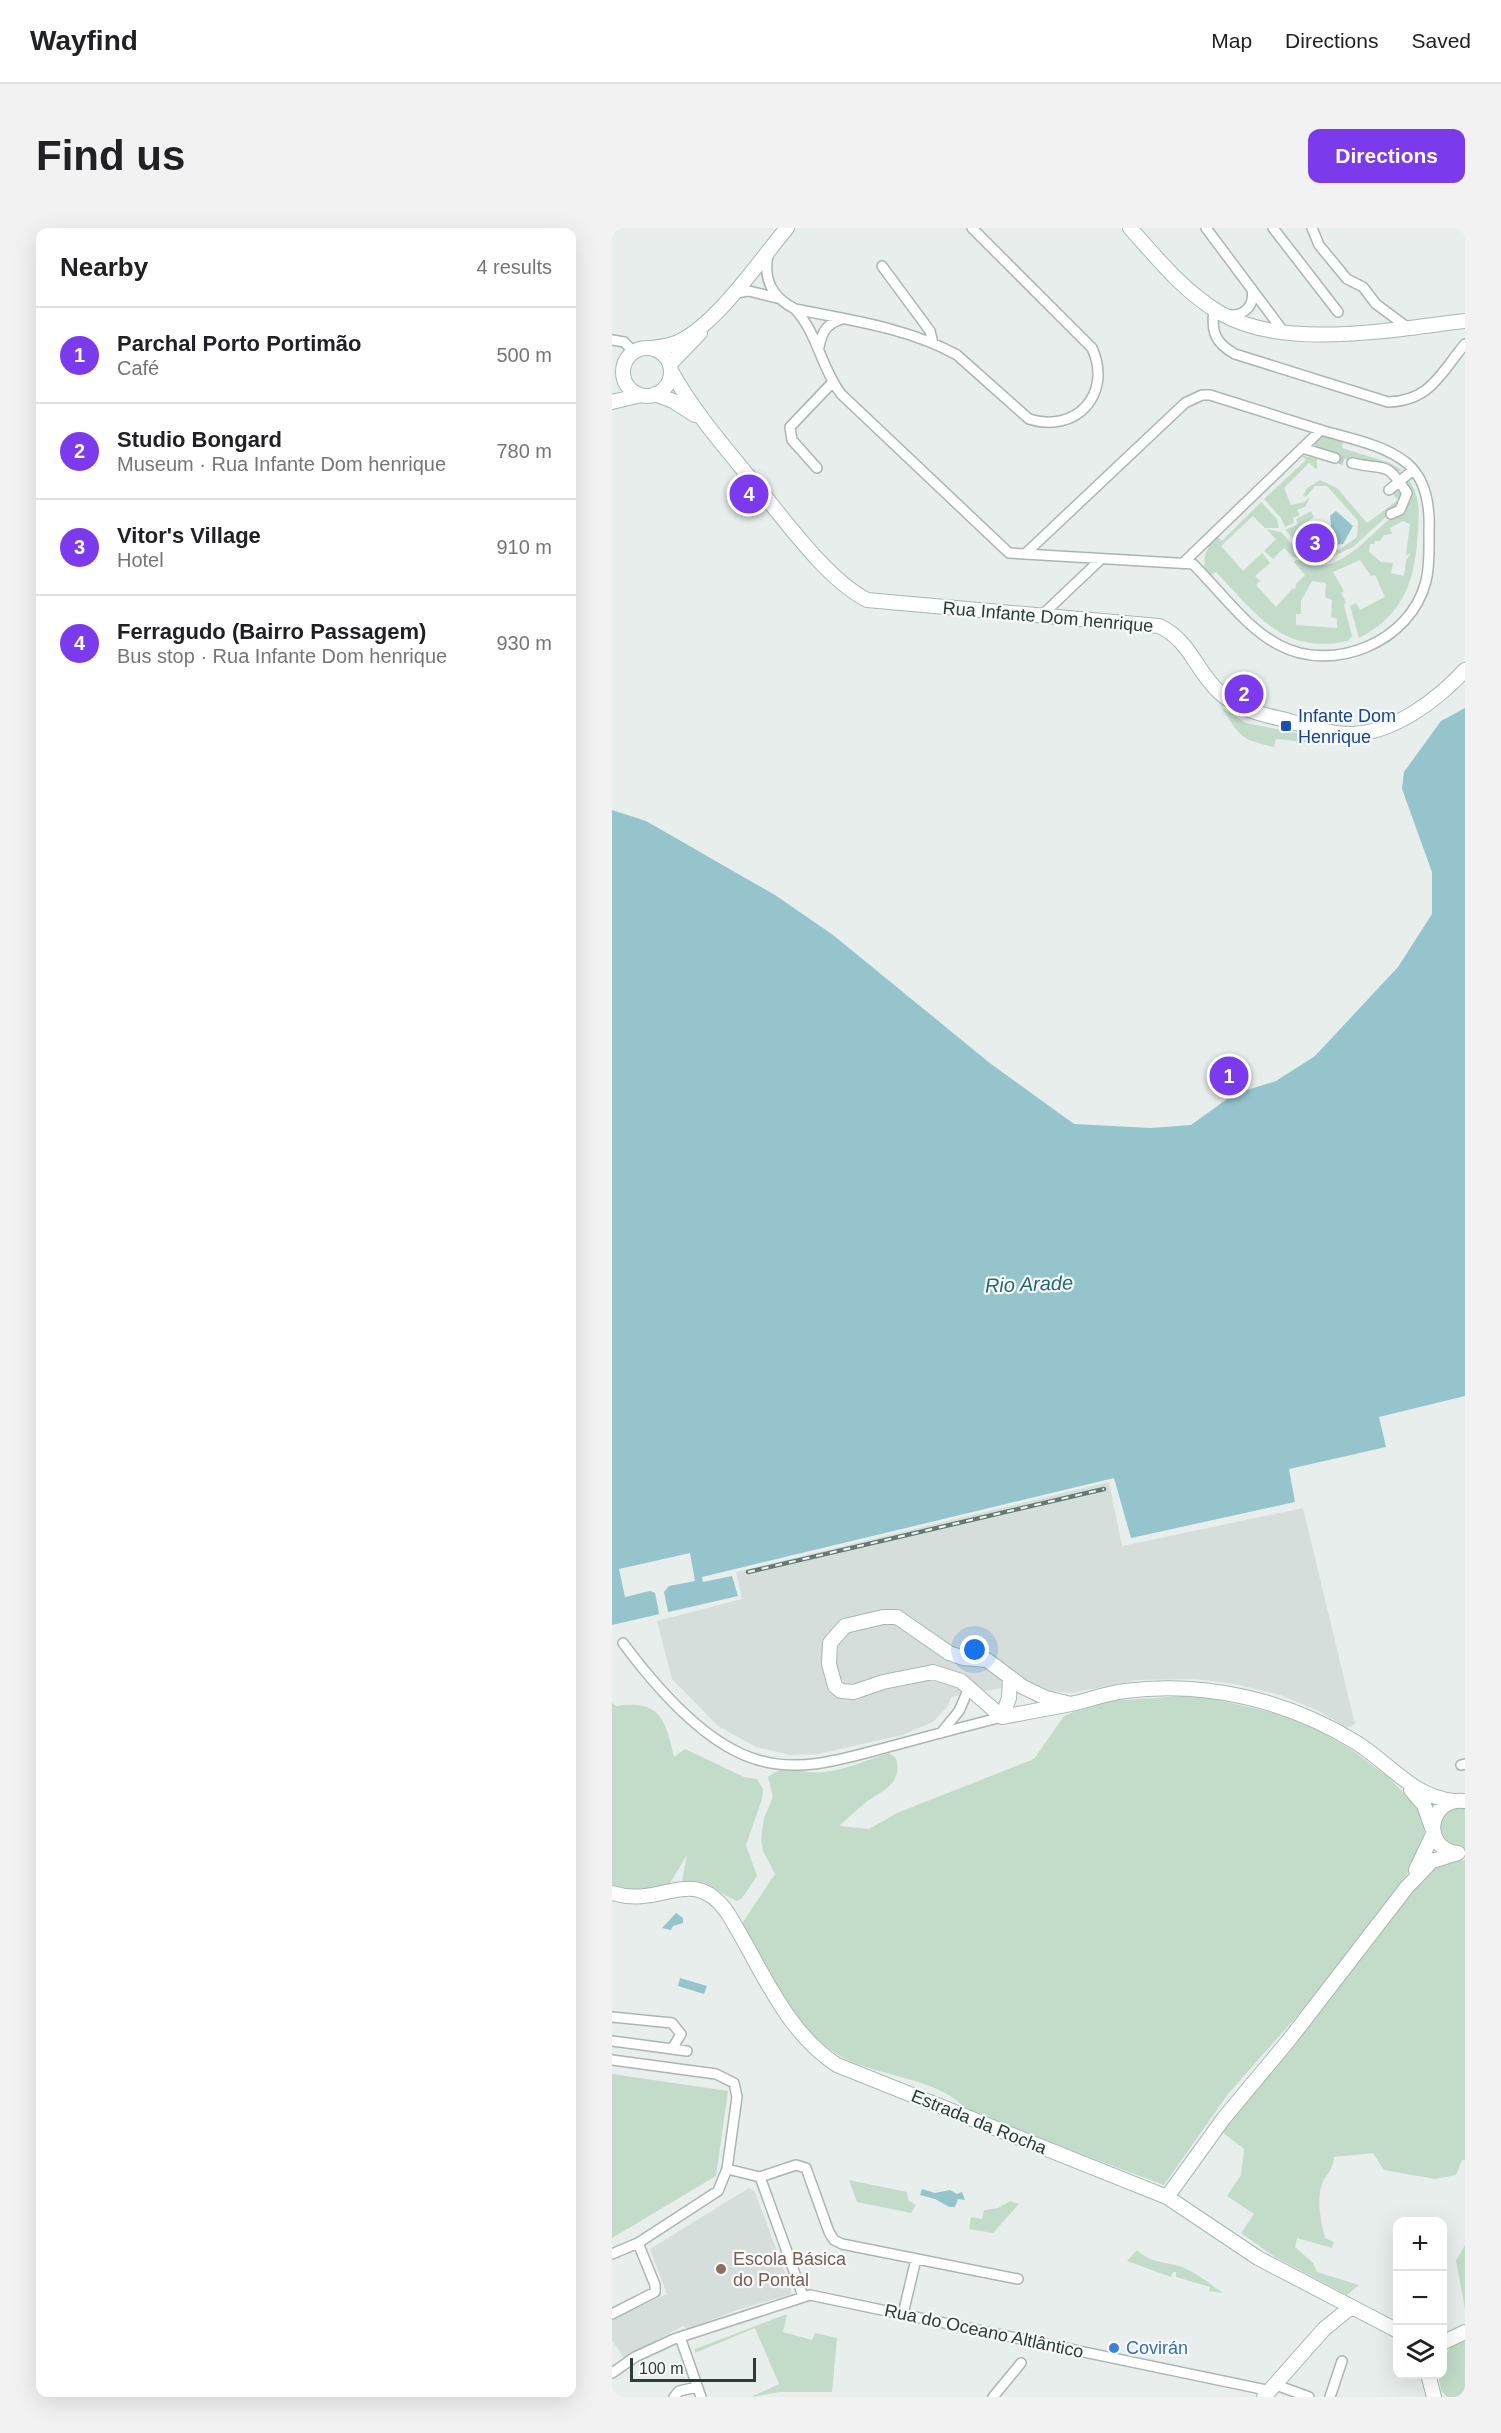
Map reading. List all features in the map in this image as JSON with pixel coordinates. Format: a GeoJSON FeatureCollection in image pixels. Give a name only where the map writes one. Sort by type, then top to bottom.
{"type":"FeatureCollection","features":[{"type":"Feature","properties":{"kind":"street"},"geometry":{"type":"LineString","coordinates":[[655,394],[667,385],[671,368],[787,228]]}},
{"type":"Feature","properties":{"kind":"street"},"geometry":{"type":"LineString","coordinates":[[795,309],[889,329],[933,343],[957,355],[1029,419],[1041,423],[1069,419],[1082,411],[1097,386],[1098,361],[1092,348],[972,228]]}},
{"type":"Feature","properties":{"kind":"street"},"geometry":{"type":"LineString","coordinates":[[1130,228],[1186,288],[1218,312],[1245,324],[1283,331],[1328,333],[1463,324]]}},
{"type":"Feature","properties":{"kind":"street"},"geometry":{"type":"LineString","coordinates":[[1206,228],[1283,331]]}},
{"type":"Feature","properties":{"kind":"street"},"geometry":{"type":"LineString","coordinates":[[1273,228],[1338,312]]}},
{"type":"Feature","properties":{"kind":"street"},"geometry":{"type":"LineString","coordinates":[[1312,228],[1319,245],[1347,279],[1363,287],[1376,304],[1407,327]]}},
{"type":"Feature","properties":{"kind":"street"},"geometry":{"type":"LineString","coordinates":[[770,248],[766,267],[767,278],[777,297]]}},
{"type":"Feature","properties":{"kind":"street"},"geometry":{"type":"LineString","coordinates":[[882,266],[930,331],[933,343]]}},
{"type":"Feature","properties":{"kind":"street"},"geometry":{"type":"LineString","coordinates":[[1218,312],[1241,315],[1252,302],[1252,289]]}},
{"type":"Feature","properties":{"kind":"street"},"geometry":{"type":"LineString","coordinates":[[733,293],[749,291],[777,297],[795,309],[812,332],[832,382],[1009,553],[1100,560],[1193,564],[1259,633],[1280,646],[1300,654],[1319,657],[1359,650],[1380,641],[1396,629],[1416,603],[1426,582],[1430,522],[1426,493],[1421,480],[1397,456],[1380,448],[1210,395],[1194,397],[1025,554]]}},
{"type":"Feature","properties":{"kind":"street"},"geometry":{"type":"LineString","coordinates":[[1218,312],[1212,325],[1214,335],[1220,346],[1227,350],[1388,402],[1410,401],[1428,390],[1464,344]]}},
{"type":"Feature","properties":{"kind":"street"},"geometry":{"type":"LineString","coordinates":[[641,395],[631,390],[625,381],[625,364],[634,352],[679,342],[716,313]]}},
{"type":"Feature","properties":{"kind":"street"},"geometry":{"type":"LineString","coordinates":[[819,349],[824,329],[831,322],[844,319]]}},
{"type":"Feature","properties":{"kind":"street"},"geometry":{"type":"LineString","coordinates":[[612,340],[624,342],[634,352]]}},
{"type":"Feature","properties":{"kind":"street"},"geometry":{"type":"LineString","coordinates":[[651,348],[664,354],[683,391],[717,437]]}},
{"type":"Feature","properties":{"kind":"street"},"geometry":{"type":"LineString","coordinates":[[612,396],[625,381]]}},
{"type":"Feature","properties":{"kind":"street"},"geometry":{"type":"LineString","coordinates":[[817,468],[792,440],[790,427],[832,382]]}},
{"type":"Feature","properties":{"kind":"street"},"geometry":{"type":"LineString","coordinates":[[612,402],[655,394],[690,410],[717,437]]}},
{"type":"Feature","properties":{"kind":"street"},"geometry":{"type":"LineString","coordinates":[[1183,563],[1321,430]]}},
{"type":"Feature","properties":{"kind":"street","name":"Rua Infante Dom henrique"},"geometry":{"type":"LineString","coordinates":[[717,437],[798,537],[853,593],[881,603],[1144,622],[1160,626],[1181,639],[1217,690],[1242,708],[1350,734],[1371,732],[1396,722],[1449,687],[1465,670]]}},
{"type":"Feature","properties":{"kind":"street"},"geometry":{"type":"LineString","coordinates":[[1302,448],[1335,458]]}},
{"type":"Feature","properties":{"kind":"street"},"geometry":{"type":"LineString","coordinates":[[1352,463],[1379,465],[1390,471],[1399,482],[1407,493],[1400,510],[1391,514]]}},
{"type":"Feature","properties":{"kind":"street"},"geometry":{"type":"LineString","coordinates":[[1389,490],[1413,470]]}},
{"type":"Feature","properties":{"kind":"street"},"geometry":{"type":"LineString","coordinates":[[1041,616],[1100,560]]}},
{"type":"Feature","properties":{"kind":"street"},"geometry":{"type":"LineString","coordinates":[[1002,1717],[969,1688],[951,1676],[933,1672],[847,1693],[836,1686],[833,1680],[828,1653],[830,1643],[845,1626],[883,1617],[897,1617],[949,1653],[963,1658],[987,1660],[1010,1677],[1046,1698],[1071,1704]]}},
{"type":"Feature","properties":{"kind":"street"},"geometry":{"type":"LineString","coordinates":[[623,1643],[645,1671],[699,1725],[723,1745],[757,1760],[809,1765],[1002,1717],[1124,1691],[1187,1688],[1241,1695],[1307,1715],[1359,1744],[1395,1774],[1429,1796],[1462,1801]]}},
{"type":"Feature","properties":{"kind":"street"},"geometry":{"type":"LineString","coordinates":[[1002,1717],[1009,1698],[1010,1677]]}},
{"type":"Feature","properties":{"kind":"street"},"geometry":{"type":"LineString","coordinates":[[941,1733],[959,1712],[969,1688]]}},
{"type":"Feature","properties":{"kind":"street"},"geometry":{"type":"LineString","coordinates":[[1395,1774],[1424,1805],[1433,1832],[1442,1848],[1461,1853]]}},
{"type":"Feature","properties":{"kind":"street"},"geometry":{"type":"LineString","coordinates":[[1407,1887],[1433,1832],[1434,1818],[1440,1809],[1462,1801]]}},
{"type":"Feature","properties":{"kind":"street"},"geometry":{"type":"LineString","coordinates":[[1167,2197],[1224,2118],[1289,2040],[1407,1887],[1432,1861],[1461,1853]]}},
{"type":"Feature","properties":{"kind":"street","name":"Estrada da Rocha"},"geometry":{"type":"LineString","coordinates":[[612,1893],[648,1898],[693,1887],[707,1891],[718,1899],[727,1912],[800,2032],[824,2057],[837,2065],[1167,2197],[1258,2258],[1393,2329]]}},
{"type":"Feature","properties":{"kind":"street"},"geometry":{"type":"LineString","coordinates":[[612,2017],[672,2024],[681,2034],[672,2049]]}},
{"type":"Feature","properties":{"kind":"street"},"geometry":{"type":"LineString","coordinates":[[612,2041],[687,2051]]}},
{"type":"Feature","properties":{"kind":"street"},"geometry":{"type":"LineString","coordinates":[[612,2060],[716,2074],[731,2081],[736,2088],[737,2097],[727,2169],[718,2191],[638,2243],[612,2254]]}},
{"type":"Feature","properties":{"kind":"street"},"geometry":{"type":"LineString","coordinates":[[727,2169],[760,2177],[796,2165],[802,2166],[811,2177],[829,2232],[834,2240],[842,2244],[1018,2279]]}},
{"type":"Feature","properties":{"kind":"street"},"geometry":{"type":"LineString","coordinates":[[613,2369],[680,2337],[803,2296],[760,2177]]}},
{"type":"Feature","properties":{"kind":"street"},"geometry":{"type":"LineString","coordinates":[[612,2314],[655,2292],[655,2285],[638,2243]]}},
{"type":"Feature","properties":{"kind":"street"},"geometry":{"type":"LineString","coordinates":[[903,2314],[916,2259]]}},
{"type":"Feature","properties":{"kind":"street","name":"Rua do Oceano Altlântico"},"geometry":{"type":"LineString","coordinates":[[803,2296],[818,2296],[1270,2391],[1309,2397]]}},
{"type":"Feature","properties":{"kind":"street"},"geometry":{"type":"LineString","coordinates":[[1324,2329],[1333,2299]]}},
{"type":"Feature","properties":{"kind":"street"},"geometry":{"type":"LineString","coordinates":[[1270,2391],[1324,2329],[1350,2308]]}},
{"type":"Feature","properties":{"kind":"street"},"geometry":{"type":"LineString","coordinates":[[680,2337],[700,2397]]}},
{"type":"Feature","properties":{"kind":"street"},"geometry":{"type":"LineString","coordinates":[[1330,2397],[1342,2361]]}},
{"type":"Feature","properties":{"kind":"street"},"geometry":{"type":"LineString","coordinates":[[993,2397],[1021,2363]]}},
{"type":"Feature","properties":{"kind":"street"},"geometry":{"type":"LineString","coordinates":[[674,2397],[679,2391],[697,2386]]}},
{"type":"Feature","properties":{"kind":"shaded area"},"geometry":{"type":"Polygon","coordinates":[[[1109,1482],[1122,1546],[1303,1508],[1355,1724],[1347,1728],[1319,1711],[1280,1695],[1235,1684],[1196,1679],[1137,1680],[1072,1693],[1051,1691],[1031,1683],[951,1697],[948,1706],[933,1722],[902,1735],[818,1754],[791,1755],[756,1747],[718,1726],[672,1679],[657,1621],[742,1599],[736,1572],[1109,1482]]]}},
{"type":"Feature","properties":{"kind":"shaded area","name":"Escola Básica do Pontal"},"geometry":{"type":"Polygon","coordinates":[[[749,2188],[755,2192],[791,2294],[737,2310],[688,2329],[683,2326],[624,2358],[612,2340],[612,2319],[667,2294],[650,2249],[749,2188]]]}},
{"type":"Feature","properties":{"kind":"green space"},"geometry":{"type":"Polygon","coordinates":[[[1324,435],[1343,441],[1342,448],[1390,463],[1402,470],[1395,473],[1383,465],[1348,460],[1313,448],[1318,439],[1324,435]]]}},
{"type":"Feature","properties":{"kind":"green space"},"geometry":{"type":"Polygon","coordinates":[[[1301,455],[1317,459],[1317,470],[1309,463],[1284,488],[1291,505],[1304,502],[1310,497],[1305,507],[1297,510],[1300,515],[1293,518],[1294,523],[1285,527],[1281,518],[1264,499],[1306,460],[1301,455]]]}},
{"type":"Feature","properties":{"kind":"green space"},"geometry":{"type":"Polygon","coordinates":[[[1408,478],[1412,484],[1417,497],[1418,510],[1416,549],[1410,580],[1397,607],[1375,629],[1359,638],[1350,606],[1356,603],[1360,610],[1385,597],[1375,575],[1371,576],[1360,560],[1333,572],[1344,591],[1341,593],[1346,602],[1344,605],[1352,636],[1348,641],[1325,644],[1288,637],[1273,628],[1216,572],[1211,575],[1205,570],[1205,556],[1217,536],[1222,541],[1261,502],[1277,519],[1279,528],[1265,528],[1253,516],[1221,546],[1243,571],[1262,553],[1270,563],[1255,576],[1260,581],[1256,585],[1276,607],[1293,588],[1295,590],[1296,584],[1305,575],[1294,562],[1296,560],[1321,565],[1333,563],[1361,545],[1394,515],[1402,516],[1411,493],[1405,482],[1408,478]],[[1403,521],[1390,528],[1392,534],[1384,535],[1380,541],[1370,544],[1369,552],[1381,562],[1393,563],[1391,573],[1404,576],[1406,560],[1411,554],[1406,555],[1410,524],[1403,521]],[[1312,581],[1301,601],[1301,614],[1296,614],[1296,625],[1337,628],[1337,619],[1331,617],[1332,600],[1325,597],[1326,583],[1312,581]]]}},
{"type":"Feature","properties":{"kind":"green space"},"geometry":{"type":"Polygon","coordinates":[[[1320,480],[1337,488],[1367,523],[1398,500],[1390,491],[1394,489],[1402,492],[1400,504],[1353,547],[1323,561],[1314,559],[1285,530],[1298,524],[1296,519],[1311,511],[1314,517],[1297,529],[1310,550],[1325,547],[1339,550],[1357,537],[1358,521],[1327,486],[1315,486],[1306,497],[1303,496],[1307,488],[1320,480]]]}},
{"type":"Feature","properties":{"kind":"green space"},"geometry":{"type":"Polygon","coordinates":[[[1266,529],[1281,532],[1305,559],[1293,557],[1284,548],[1273,559],[1264,551],[1276,539],[1266,529]]]}},
{"type":"Feature","properties":{"kind":"green space"},"geometry":{"type":"Polygon","coordinates":[[[1222,708],[1246,723],[1335,741],[1324,744],[1276,739],[1274,747],[1254,742],[1237,731],[1222,708]]]}},
{"type":"Feature","properties":{"kind":"green space"},"geometry":{"type":"Polygon","coordinates":[[[1197,1695],[1279,1714],[1318,1730],[1352,1750],[1388,1777],[1414,1803],[1422,1818],[1425,1837],[1408,1873],[1329,1980],[1228,2094],[1164,2185],[969,2112],[957,2101],[928,2085],[848,2060],[830,2050],[799,2019],[773,1981],[741,1925],[775,1874],[763,1851],[761,1840],[764,1818],[773,1797],[768,1777],[783,1770],[829,1771],[889,1753],[896,1758],[896,1775],[893,1781],[839,1826],[869,1829],[897,1813],[1034,1759],[1064,1716],[1076,1711],[1109,1701],[1197,1695]]]}},
{"type":"Feature","properties":{"kind":"green space"},"geometry":{"type":"Polygon","coordinates":[[[612,1703],[616,1706],[642,1706],[658,1715],[667,1732],[674,1757],[685,1749],[744,1777],[757,1779],[763,1789],[762,1799],[746,1845],[757,1876],[742,1898],[737,1901],[699,1882],[682,1882],[687,1855],[668,1886],[621,1892],[612,1889],[612,1703]]]}},
{"type":"Feature","properties":{"kind":"green space"},"geometry":{"type":"Polygon","coordinates":[[[1453,1808],[1465,1808],[1465,1848],[1447,1845],[1439,1833],[1441,1818],[1453,1808]]]}},
{"type":"Feature","properties":{"kind":"green space"},"geometry":{"type":"Polygon","coordinates":[[[1465,1860],[1465,2160],[1462,2160],[1456,2175],[1435,2179],[1384,2170],[1373,2153],[1334,2157],[1319,2197],[1325,2238],[1334,2242],[1332,2248],[1297,2238],[1295,2247],[1313,2263],[1317,2272],[1359,2285],[1347,2295],[1275,2257],[1241,2233],[1254,2214],[1227,2196],[1241,2175],[1244,2149],[1222,2132],[1321,2010],[1429,1869],[1444,1863],[1465,1860]]]}},
{"type":"Feature","properties":{"kind":"green space"},"geometry":{"type":"Polygon","coordinates":[[[612,2074],[728,2091],[716,2176],[612,2238],[612,2074]]]}},
{"type":"Feature","properties":{"kind":"green space"},"geometry":{"type":"Polygon","coordinates":[[[849,2180],[907,2192],[908,2200],[916,2205],[911,2213],[857,2202],[849,2180]]]}},
{"type":"Feature","properties":{"kind":"green space"},"geometry":{"type":"Polygon","coordinates":[[[1010,2201],[1019,2204],[993,2233],[969,2229],[971,2217],[982,2219],[984,2210],[998,2208],[1010,2201]]]}},
{"type":"Feature","properties":{"kind":"green space"},"geometry":{"type":"Polygon","coordinates":[[[1465,2245],[1465,2309],[1456,2261],[1465,2245]]]}},
{"type":"Feature","properties":{"kind":"green space"},"geometry":{"type":"Polygon","coordinates":[[[1137,2250],[1153,2260],[1188,2269],[1223,2293],[1209,2291],[1210,2287],[1176,2277],[1176,2272],[1173,2272],[1171,2277],[1127,2261],[1137,2250]]]}},
{"type":"Feature","properties":{"kind":"green space"},"geometry":{"type":"Polygon","coordinates":[[[787,2314],[783,2332],[812,2340],[815,2333],[837,2338],[832,2392],[779,2392],[751,2397],[779,2384],[755,2328],[695,2353],[695,2349],[787,2314]]]}},
{"type":"Feature","properties":{"kind":"green space"},"geometry":{"type":"Polygon","coordinates":[[[1465,2341],[1465,2397],[1447,2397],[1441,2390],[1439,2379],[1447,2379],[1447,2352],[1452,2346],[1465,2341]]]}},
{"type":"Feature","properties":{"kind":"water"},"geometry":{"type":"Polygon","coordinates":[[[1336,511],[1353,526],[1343,544],[1333,545],[1328,532],[1331,525],[1330,516],[1336,511]]]}},
{"type":"Feature","properties":{"kind":"water"},"geometry":{"type":"Polygon","coordinates":[[[1318,524],[1327,541],[1322,544],[1315,539],[1312,527],[1318,524]]]}},
{"type":"Feature","properties":{"kind":"water","name":"Rio Arade"},"geometry":{"type":"Polygon","coordinates":[[[1465,708],[1465,1396],[1379,1417],[1386,1447],[1289,1469],[1295,1502],[1131,1538],[1114,1478],[702,1577],[703,1582],[732,1576],[738,1596],[612,1625],[612,810],[646,821],[775,895],[833,935],[991,1064],[1074,1124],[1151,1128],[1191,1125],[1234,1094],[1276,1081],[1315,1056],[1398,967],[1432,914],[1432,872],[1402,789],[1404,772],[1441,721],[1465,708]]]}},
{"type":"Feature","properties":{"kind":"water"},"geometry":{"type":"Polygon","coordinates":[[[676,1913],[683,1918],[683,1923],[673,1926],[671,1930],[662,1928],[676,1913]]]}},
{"type":"Feature","properties":{"kind":"water"},"geometry":{"type":"Polygon","coordinates":[[[680,1978],[707,1986],[704,1994],[678,1986],[680,1978]]]}},
{"type":"Feature","properties":{"kind":"water"},"geometry":{"type":"Polygon","coordinates":[[[922,2189],[935,2193],[950,2190],[957,2194],[962,2192],[965,2200],[958,2199],[955,2207],[949,2207],[935,2199],[920,2195],[922,2189]]]}},
{"type":"Feature","properties":{"kind":"pier"},"geometry":{"type":"Polygon","coordinates":[[[690,1553],[695,1581],[669,1586],[664,1592],[669,1616],[660,1618],[655,1593],[650,1591],[625,1597],[619,1569],[690,1553]]]}},
{"type":"Feature","properties":{"kind":"tunnel"},"geometry":{"type":"LineString","coordinates":[[1335,458],[1352,463]]}},
{"type":"Feature","properties":{"kind":"railway"},"geometry":{"type":"LineString","coordinates":[[748,1572],[1104,1489]]}},
{"type":"Feature","properties":{"kind":"place","name":"Ferragudo (Bairro Passagem)"},"geometry":{"type":"Point","coordinates":[749,494]}},
{"type":"Feature","properties":{"kind":"place","name":"Vitor's Village"},"geometry":{"type":"Point","coordinates":[1315,543]}},
{"type":"Feature","properties":{"kind":"place","name":"Studio Bongard"},"geometry":{"type":"Point","coordinates":[1244,694]}},
{"type":"Feature","properties":{"kind":"place","name":"Infante Dom Henrique"},"geometry":{"type":"Point","coordinates":[1286,726]}},
{"type":"Feature","properties":{"kind":"place","name":"Parchal Porto Portimão"},"geometry":{"type":"Point","coordinates":[1229,1076]}},
{"type":"Feature","properties":{"kind":"place","name":"Escola Básica do Pontal"},"geometry":{"type":"Point","coordinates":[721,2269]}},
{"type":"Feature","properties":{"kind":"place","name":"Covirán"},"geometry":{"type":"Point","coordinates":[1114,2348]}}]}
